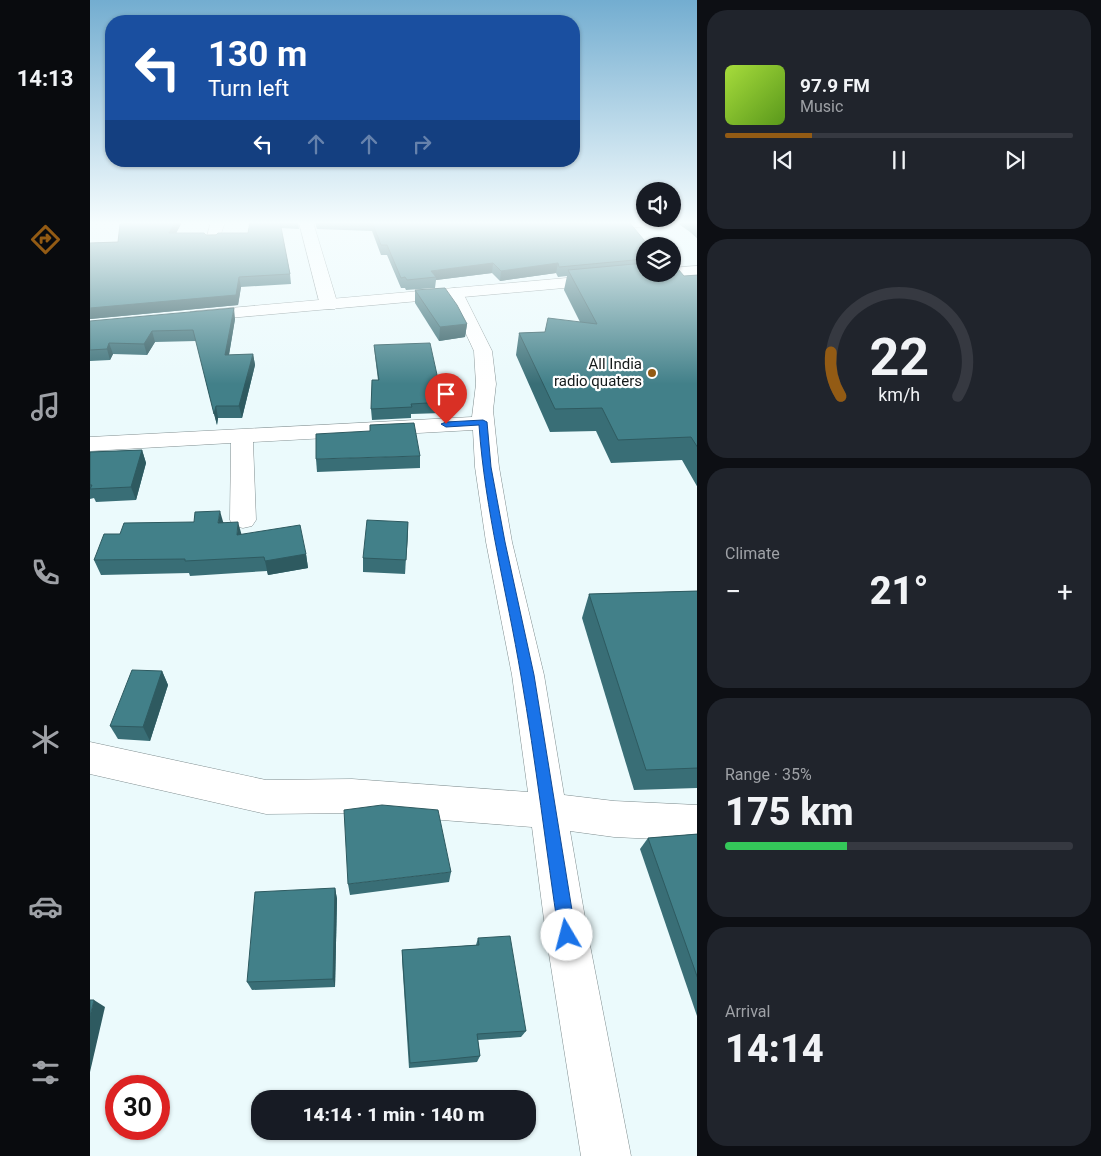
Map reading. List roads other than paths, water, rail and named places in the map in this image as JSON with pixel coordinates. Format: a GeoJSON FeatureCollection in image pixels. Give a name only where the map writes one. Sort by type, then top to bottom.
{"type":"FeatureCollection","features":[{"type":"Feature","properties":{"kind":"street"},"geometry":{"type":"LineString","coordinates":[[320,276],[328,305]]}},
{"type":"Feature","properties":{"kind":"street"},"geometry":{"type":"LineString","coordinates":[[181,317],[636,277]]}},
{"type":"Feature","properties":{"kind":"street"},"geometry":{"type":"LineString","coordinates":[[455,293],[483,351],[486,384],[482,410],[487,467],[499,542],[528,675],[550,811],[567,935],[606,1156]]}},
{"type":"Feature","properties":{"kind":"street"},"geometry":{"type":"LineString","coordinates":[[90,444],[483,422]]}},
{"type":"Feature","properties":{"kind":"street"},"geometry":{"type":"LineString","coordinates":[[242,436],[243,520]]}},
{"type":"Feature","properties":{"kind":"street"},"geometry":{"type":"LineString","coordinates":[[90,758],[266,797],[352,796],[550,811],[614,819],[697,823]]}},
{"type":"Feature","properties":{"kind":"place","name":"All India radio quaters"},"geometry":{"type":"Point","coordinates":[652,373]}}]}
